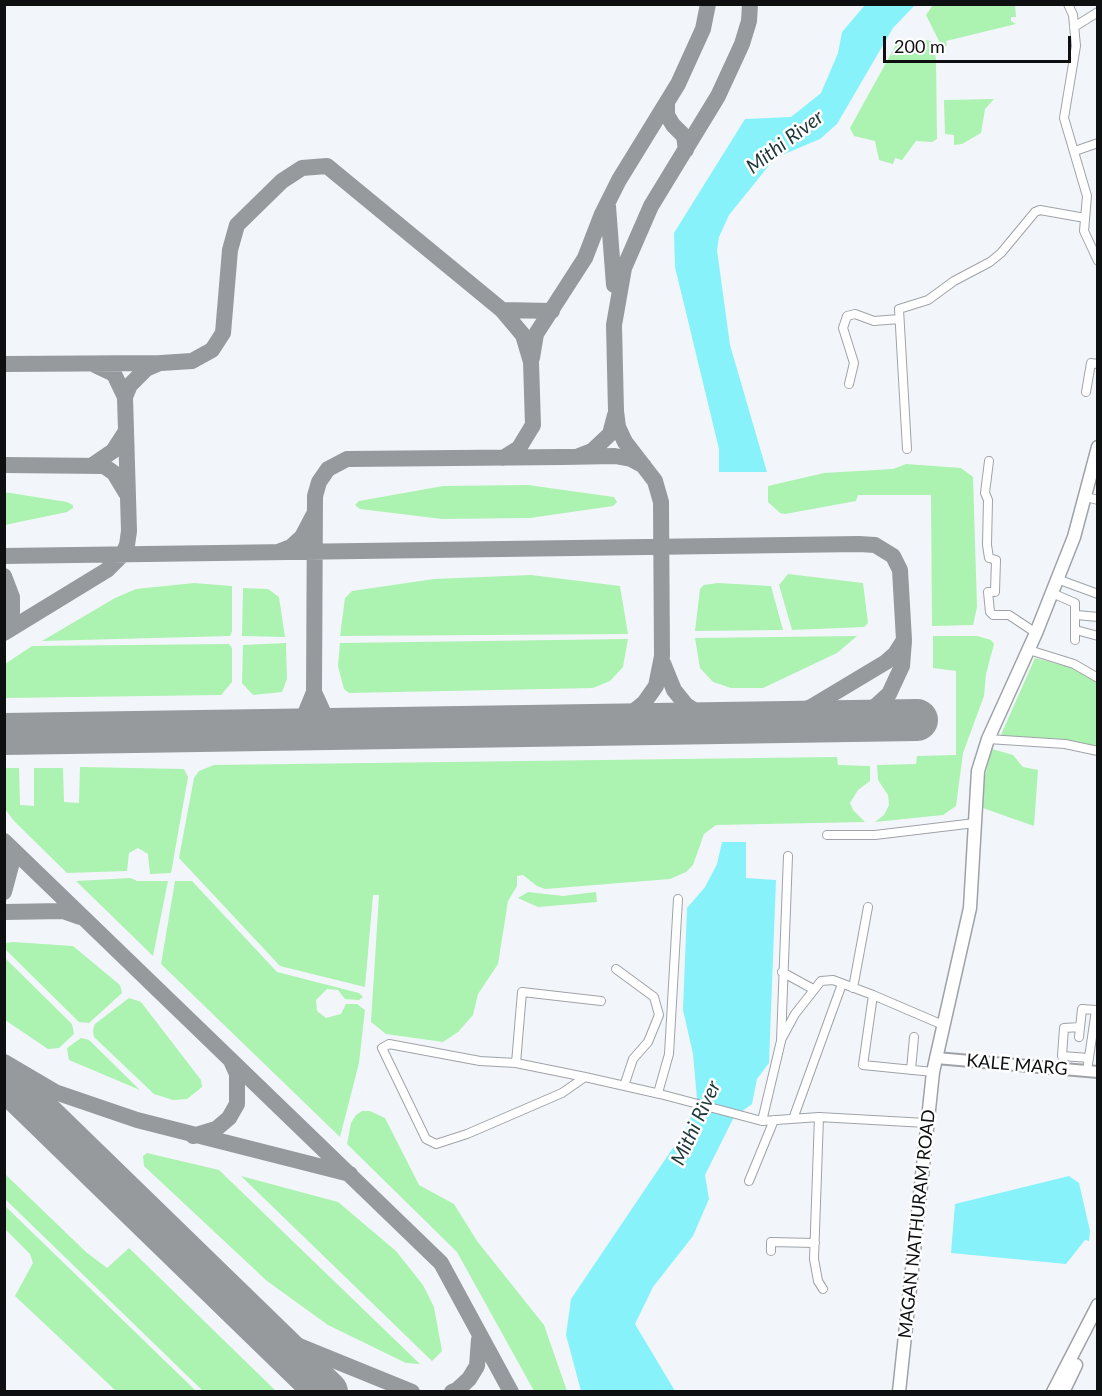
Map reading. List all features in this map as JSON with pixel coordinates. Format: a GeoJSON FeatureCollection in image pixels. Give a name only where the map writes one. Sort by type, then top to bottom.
{"type":"FeatureCollection","features":[{"type":"Feature","properties":{"kind":"main road","name":"MAGAN NATHURAM ROAD"},"geometry":{"type":"LineString","coordinates":[[899,1392],[933,1072],[970,909],[978,771],[988,739],[1029,650],[1092,499],[1098,447]]}},
{"type":"Feature","properties":{"kind":"main road","name":"KALE MARG"},"geometry":{"type":"LineString","coordinates":[[936,1058],[1092,1072]]}},
{"type":"Feature","properties":{"kind":"main road"},"geometry":{"type":"LineString","coordinates":[[1053,1392],[1098,1305]]}},
{"type":"Feature","properties":{"kind":"main road"},"geometry":{"type":"LineString","coordinates":[[1063,1392],[1098,1321]]}},
{"type":"Feature","properties":{"kind":"street"},"geometry":{"type":"LineString","coordinates":[[1068,4],[1074,27],[1075,63],[1067,90],[1064,118],[1087,196],[1086,237],[1098,261]]}},
{"type":"Feature","properties":{"kind":"street"},"geometry":{"type":"LineString","coordinates":[[1074,27],[1098,12]]}},
{"type":"Feature","properties":{"kind":"street"},"geometry":{"type":"LineString","coordinates":[[1075,151],[1098,143]]}},
{"type":"Feature","properties":{"kind":"street"},"geometry":{"type":"LineString","coordinates":[[908,449],[898,318],[901,308],[928,300],[1001,254],[1035,212],[1040,210],[1085,218]]}},
{"type":"Feature","properties":{"kind":"street"},"geometry":{"type":"LineString","coordinates":[[849,384],[854,363],[843,328],[847,316],[855,314],[874,321],[898,318]]}},
{"type":"Feature","properties":{"kind":"street"},"geometry":{"type":"LineString","coordinates":[[1086,392],[1091,363],[1098,364]]}},
{"type":"Feature","properties":{"kind":"street"},"geometry":{"type":"LineString","coordinates":[[989,461],[985,493],[988,500],[987,545],[989,558],[996,560],[995,592],[988,592],[990,612],[993,615],[1009,615],[1036,633]]}},
{"type":"Feature","properties":{"kind":"street"},"geometry":{"type":"LineString","coordinates":[[1057,579],[1098,594]]}},
{"type":"Feature","properties":{"kind":"street"},"geometry":{"type":"LineString","coordinates":[[1052,593],[1073,601],[1077,615],[1075,640]]}},
{"type":"Feature","properties":{"kind":"street"},"geometry":{"type":"LineString","coordinates":[[1077,615],[1098,617]]}},
{"type":"Feature","properties":{"kind":"street"},"geometry":{"type":"LineString","coordinates":[[1076,630],[1098,636]]}},
{"type":"Feature","properties":{"kind":"street"},"geometry":{"type":"LineString","coordinates":[[1029,650],[1074,664],[1098,678]]}},
{"type":"Feature","properties":{"kind":"street"},"geometry":{"type":"LineString","coordinates":[[988,739],[1065,744],[1098,751]]}},
{"type":"Feature","properties":{"kind":"street"},"geometry":{"type":"LineString","coordinates":[[827,835],[875,835],[975,823]]}},
{"type":"Feature","properties":{"kind":"street"},"geometry":{"type":"LineString","coordinates":[[762,1121],[781,1041],[788,856]]}},
{"type":"Feature","properties":{"kind":"street"},"geometry":{"type":"LineString","coordinates":[[659,1093],[669,1054],[678,898]]}},
{"type":"Feature","properties":{"kind":"street"},"geometry":{"type":"LineString","coordinates":[[853,988],[868,907]]}},
{"type":"Feature","properties":{"kind":"street"},"geometry":{"type":"LineString","coordinates":[[616,969],[654,997],[659,1015],[648,1042],[633,1059],[624,1086]]}},
{"type":"Feature","properties":{"kind":"street"},"geometry":{"type":"LineString","coordinates":[[782,972],[813,989]]}},
{"type":"Feature","properties":{"kind":"street"},"geometry":{"type":"LineString","coordinates":[[781,1041],[813,989],[821,981],[832,980],[943,1025]]}},
{"type":"Feature","properties":{"kind":"street"},"geometry":{"type":"LineString","coordinates":[[793,1119],[842,984]]}},
{"type":"Feature","properties":{"kind":"street"},"geometry":{"type":"LineString","coordinates":[[516,1063],[522,992],[601,1000]]}},
{"type":"Feature","properties":{"kind":"street"},"geometry":{"type":"LineString","coordinates":[[873,995],[863,1065],[933,1072]]}},
{"type":"Feature","properties":{"kind":"street"},"geometry":{"type":"LineString","coordinates":[[1079,1037],[1082,1009],[1096,1010],[1089,1058],[1092,1072]]}},
{"type":"Feature","properties":{"kind":"street"},"geometry":{"type":"LineString","coordinates":[[1080,1027],[1064,1028],[1062,1055],[1089,1058]]}},
{"type":"Feature","properties":{"kind":"street"},"geometry":{"type":"LineString","coordinates":[[911,1070],[914,1037]]}},
{"type":"Feature","properties":{"kind":"street"},"geometry":{"type":"LineString","coordinates":[[585,1077],[552,1097],[467,1134],[432,1144],[420,1128],[382,1048],[389,1044],[480,1061],[516,1063],[585,1077],[659,1093],[762,1121],[819,1117],[926,1123]]}},
{"type":"Feature","properties":{"kind":"street"},"geometry":{"type":"LineString","coordinates":[[1065,1069],[1066,1057]]}},
{"type":"Feature","properties":{"kind":"street"},"geometry":{"type":"LineString","coordinates":[[819,1117],[814,1259],[818,1281],[823,1288]]}},
{"type":"Feature","properties":{"kind":"street"},"geometry":{"type":"LineString","coordinates":[[749,1181],[774,1120]]}},
{"type":"Feature","properties":{"kind":"street"},"geometry":{"type":"LineString","coordinates":[[771,1251],[771,1242],[815,1243]]}},
{"type":"Feature","properties":{"kind":"green space"},"geometry":{"type":"Polygon","coordinates":[[[1015,4],[1016,17],[1011,17],[1011,21],[1016,24],[946,41],[947,46],[942,47],[926,15],[933,5],[1015,4]]]}},
{"type":"Feature","properties":{"kind":"green space"},"geometry":{"type":"Polygon","coordinates":[[[904,40],[904,53],[926,51],[926,40],[933,42],[936,59],[937,139],[932,142],[916,141],[902,160],[895,158],[893,164],[879,160],[875,141],[854,136],[850,128],[898,41],[904,40]]]}},
{"type":"Feature","properties":{"kind":"green space"},"geometry":{"type":"Polygon","coordinates":[[[994,99],[985,109],[981,133],[962,144],[954,145],[954,135],[945,134],[944,100],[994,99]]]}},
{"type":"Feature","properties":{"kind":"green space"},"geometry":{"type":"Polygon","coordinates":[[[906,464],[961,468],[973,477],[977,607],[973,625],[932,626],[931,495],[858,495],[856,501],[785,514],[780,513],[768,502],[768,486],[824,473],[893,469],[906,464]]]}},
{"type":"Feature","properties":{"kind":"green space"},"geometry":{"type":"Polygon","coordinates":[[[528,485],[614,497],[617,502],[613,506],[530,518],[442,519],[360,509],[355,505],[359,501],[443,486],[528,485]]]}},
{"type":"Feature","properties":{"kind":"green space"},"geometry":{"type":"Polygon","coordinates":[[[4,492],[67,502],[73,505],[73,508],[67,512],[5,525],[4,492]]]}},
{"type":"Feature","properties":{"kind":"green space"},"geometry":{"type":"Polygon","coordinates":[[[788,574],[863,583],[868,623],[864,627],[792,630],[779,585],[788,574]]]}},
{"type":"Feature","properties":{"kind":"green space"},"geometry":{"type":"Polygon","coordinates":[[[531,575],[620,586],[628,634],[340,636],[345,598],[352,591],[434,579],[531,575]]]}},
{"type":"Feature","properties":{"kind":"green space"},"geometry":{"type":"Polygon","coordinates":[[[194,583],[232,586],[230,636],[42,641],[115,598],[136,589],[194,583]]]}},
{"type":"Feature","properties":{"kind":"green space"},"geometry":{"type":"Polygon","coordinates":[[[718,583],[771,586],[783,630],[695,631],[700,589],[704,585],[718,583]]]}},
{"type":"Feature","properties":{"kind":"green space"},"geometry":{"type":"Polygon","coordinates":[[[243,588],[268,589],[279,597],[285,637],[242,636],[243,588]]]}},
{"type":"Feature","properties":{"kind":"green space"},"geometry":{"type":"Polygon","coordinates":[[[857,636],[837,653],[763,688],[731,688],[713,682],[700,668],[695,638],[857,636]]]}},
{"type":"Feature","properties":{"kind":"green space"},"geometry":{"type":"Polygon","coordinates":[[[933,636],[977,636],[991,640],[994,644],[986,674],[984,696],[963,753],[956,806],[943,815],[875,822],[884,815],[889,805],[888,795],[878,780],[877,765],[916,764],[917,756],[956,755],[956,671],[933,668],[933,636]]]}},
{"type":"Feature","properties":{"kind":"green space"},"geometry":{"type":"Polygon","coordinates":[[[628,639],[623,667],[610,681],[593,688],[349,693],[344,689],[338,666],[340,643],[628,639]]]}},
{"type":"Feature","properties":{"kind":"green space"},"geometry":{"type":"Polygon","coordinates":[[[286,643],[287,679],[282,692],[253,695],[242,683],[243,645],[286,643]]]}},
{"type":"Feature","properties":{"kind":"green space"},"geometry":{"type":"Polygon","coordinates":[[[229,644],[232,648],[232,682],[221,695],[5,698],[5,664],[32,646],[229,644]]]}},
{"type":"Feature","properties":{"kind":"green space"},"geometry":{"type":"Polygon","coordinates":[[[1035,658],[1069,667],[1097,681],[1097,747],[1062,739],[1000,737],[1035,658]]]}},
{"type":"Feature","properties":{"kind":"green space"},"geometry":{"type":"Polygon","coordinates":[[[992,749],[1013,755],[1023,767],[1038,770],[1034,826],[980,807],[982,788],[992,749]]]}},
{"type":"Feature","properties":{"kind":"green space"},"geometry":{"type":"Polygon","coordinates":[[[837,757],[838,765],[870,766],[870,781],[858,790],[850,803],[853,810],[865,822],[716,825],[704,834],[693,865],[686,872],[670,879],[545,889],[523,875],[517,876],[517,886],[508,901],[498,964],[478,994],[473,1015],[458,1032],[443,1042],[386,1034],[371,1022],[379,895],[373,895],[365,987],[280,966],[179,858],[194,778],[199,771],[214,765],[837,757]]]}},
{"type":"Feature","properties":{"kind":"green space"},"geometry":{"type":"Polygon","coordinates":[[[80,767],[184,769],[188,777],[171,873],[150,874],[148,854],[138,848],[129,853],[127,871],[67,873],[14,821],[5,809],[5,768],[19,768],[20,805],[34,806],[34,768],[63,768],[64,802],[79,803],[80,767]]]}},
{"type":"Feature","properties":{"kind":"green space"},"geometry":{"type":"Polygon","coordinates":[[[131,878],[137,881],[168,881],[153,956],[76,881],[131,878]]]}},
{"type":"Feature","properties":{"kind":"green space"},"geometry":{"type":"Polygon","coordinates":[[[175,881],[192,881],[277,972],[359,993],[363,997],[359,1000],[345,999],[338,990],[327,989],[316,1000],[317,1011],[326,1018],[341,1014],[346,1004],[357,1004],[365,1010],[359,1063],[340,1137],[161,964],[175,881]]]}},
{"type":"Feature","properties":{"kind":"green space"},"geometry":{"type":"Polygon","coordinates":[[[528,892],[563,896],[596,892],[597,902],[538,907],[518,898],[528,892]]]}},
{"type":"Feature","properties":{"kind":"green space"},"geometry":{"type":"Polygon","coordinates":[[[5,943],[73,946],[120,985],[122,993],[89,1023],[79,1022],[5,949],[5,943]]]}},
{"type":"Feature","properties":{"kind":"green space"},"geometry":{"type":"Polygon","coordinates":[[[5,958],[72,1024],[74,1034],[59,1048],[48,1049],[5,1020],[5,958]]]}},
{"type":"Feature","properties":{"kind":"green space"},"geometry":{"type":"Polygon","coordinates":[[[129,998],[141,1002],[201,1080],[202,1087],[187,1099],[173,1100],[154,1094],[94,1037],[95,1024],[129,998]]]}},
{"type":"Feature","properties":{"kind":"green space"},"geometry":{"type":"Polygon","coordinates":[[[81,1038],[89,1040],[140,1090],[69,1060],[67,1048],[81,1038]]]}},
{"type":"Feature","properties":{"kind":"green space"},"geometry":{"type":"Polygon","coordinates":[[[362,1111],[370,1111],[385,1118],[419,1185],[454,1204],[477,1241],[544,1325],[567,1391],[534,1391],[457,1252],[347,1144],[351,1123],[362,1111]]]}},
{"type":"Feature","properties":{"kind":"green space"},"geometry":{"type":"Polygon","coordinates":[[[147,1153],[219,1170],[420,1364],[406,1363],[328,1325],[267,1281],[144,1166],[143,1156],[147,1153]]]}},
{"type":"Feature","properties":{"kind":"green space"},"geometry":{"type":"Polygon","coordinates":[[[5,1174],[86,1252],[107,1268],[129,1248],[276,1391],[203,1391],[5,1199],[5,1174]]]}},
{"type":"Feature","properties":{"kind":"green space"},"geometry":{"type":"Polygon","coordinates":[[[241,1176],[338,1202],[396,1251],[423,1285],[434,1307],[442,1351],[432,1361],[241,1176]]]}},
{"type":"Feature","properties":{"kind":"green space"},"geometry":{"type":"Polygon","coordinates":[[[5,1206],[196,1391],[116,1391],[15,1296],[33,1263],[30,1254],[5,1229],[5,1206]]]}},
{"type":"Feature","properties":{"kind":"water","name":"Mithi River"},"geometry":{"type":"Polygon","coordinates":[[[865,5],[915,5],[893,28],[837,124],[820,139],[775,158],[729,215],[719,237],[717,250],[730,345],[767,472],[719,472],[719,449],[675,267],[674,233],[745,119],[791,117],[821,93],[838,53],[842,32],[865,5]]]}},
{"type":"Feature","properties":{"kind":"water","name":"Mithi River"},"geometry":{"type":"Polygon","coordinates":[[[722,842],[746,842],[746,878],[776,880],[769,1063],[757,1079],[752,1104],[734,1117],[705,1175],[709,1199],[693,1236],[653,1287],[635,1324],[675,1391],[581,1391],[566,1335],[571,1299],[687,1127],[697,1099],[693,1054],[683,1010],[687,908],[705,887],[717,864],[722,842]]]}},
{"type":"Feature","properties":{"kind":"water"},"geometry":{"type":"Polygon","coordinates":[[[1069,1176],[1079,1183],[1090,1231],[1089,1241],[1085,1240],[1066,1264],[951,1253],[955,1204],[1069,1176]]]}},
{"type":"Feature","properties":{"kind":"taxiway"},"geometry":{"type":"LineString","coordinates":[[532,358],[536,334],[585,258],[602,214],[619,180],[678,84],[703,29],[708,4]]}},
{"type":"Feature","properties":{"kind":"taxiway"},"geometry":{"type":"LineString","coordinates":[[601,725],[627,717],[644,703],[656,686],[662,656],[661,502],[655,481],[625,442],[618,427],[616,411],[614,325],[624,268],[651,206],[718,96],[742,44],[749,21],[750,4]]}},
{"type":"Feature","properties":{"kind":"taxiway"},"geometry":{"type":"LineString","coordinates":[[667,102],[667,115],[684,136],[686,150]]}},
{"type":"Feature","properties":{"kind":"taxiway"},"geometry":{"type":"LineString","coordinates":[[4,364],[192,361],[212,350],[223,333],[230,250],[237,225],[282,181],[302,168],[327,166],[502,310],[523,335],[531,362],[533,425],[519,448],[503,458]]}},
{"type":"Feature","properties":{"kind":"taxiway"},"geometry":{"type":"LineString","coordinates":[[608,206],[614,285]]}},
{"type":"Feature","properties":{"kind":"taxiway"},"geometry":{"type":"LineString","coordinates":[[502,310],[552,311]]}},
{"type":"Feature","properties":{"kind":"taxiway"},"geometry":{"type":"LineString","coordinates":[[4,633],[107,570],[122,555],[127,545],[129,531],[125,397],[130,385],[146,369],[160,363]]}},
{"type":"Feature","properties":{"kind":"taxiway"},"geometry":{"type":"LineString","coordinates":[[95,365],[114,374],[125,397]]}},
{"type":"Feature","properties":{"kind":"taxiway"},"geometry":{"type":"LineString","coordinates":[[579,456],[592,451],[610,434],[615,415]]}},
{"type":"Feature","properties":{"kind":"taxiway"},"geometry":{"type":"LineString","coordinates":[[94,464],[113,451],[126,431]]}},
{"type":"Feature","properties":{"kind":"taxiway"},"geometry":{"type":"LineString","coordinates":[[279,729],[294,724],[305,714],[314,692],[315,496],[319,482],[328,469],[347,459],[615,456],[631,459],[644,466]]}},
{"type":"Feature","properties":{"kind":"taxiway"},"geometry":{"type":"LineString","coordinates":[[4,465],[104,466],[114,473],[126,493]]}},
{"type":"Feature","properties":{"kind":"taxiway"},"geometry":{"type":"LineString","coordinates":[[278,552],[291,547],[302,537],[313,516]]}},
{"type":"Feature","properties":{"kind":"taxiway"},"geometry":{"type":"LineString","coordinates":[[4,556],[859,544],[875,545],[893,556],[900,570],[904,640],[895,654],[886,662],[811,707],[771,722]]}},
{"type":"Feature","properties":{"kind":"taxiway"},"geometry":{"type":"LineString","coordinates":[[4,576],[12,597],[12,612],[4,628]]}},
{"type":"Feature","properties":{"kind":"taxiway"},"geometry":{"type":"LineString","coordinates":[[849,721],[866,715],[889,694],[902,666],[904,641]]}},
{"type":"Feature","properties":{"kind":"taxiway"},"geometry":{"type":"LineString","coordinates":[[663,663],[674,690],[686,705],[704,717],[725,723]]}},
{"type":"Feature","properties":{"kind":"taxiway"},"geometry":{"type":"LineString","coordinates":[[314,692],[324,714],[351,728]]}},
{"type":"Feature","properties":{"kind":"taxiway"},"geometry":{"type":"LineString","coordinates":[[4,841],[441,1263],[511,1392]]}},
{"type":"Feature","properties":{"kind":"taxiway"},"geometry":{"type":"LineString","coordinates":[[4,892],[11,866],[8,845]]}},
{"type":"Feature","properties":{"kind":"taxiway"},"geometry":{"type":"LineString","coordinates":[[4,912],[63,911],[80,917]]}},
{"type":"Feature","properties":{"kind":"taxiway"},"geometry":{"type":"LineString","coordinates":[[4,1062],[55,1092],[137,1120],[350,1174]]}},
{"type":"Feature","properties":{"kind":"taxiway"},"geometry":{"type":"LineString","coordinates":[[193,1136],[216,1129],[229,1118],[237,1104],[237,1074],[232,1063]]}},
{"type":"Feature","properties":{"kind":"taxiway"},"geometry":{"type":"LineString","coordinates":[[267,1333],[412,1392]]}},
{"type":"Feature","properties":{"kind":"taxiway"},"geometry":{"type":"LineString","coordinates":[[452,1392],[469,1379],[477,1366],[479,1339]]}},
{"type":"Feature","properties":{"kind":"runway"},"geometry":{"type":"LineString","coordinates":[[4,734],[917,720]]}},
{"type":"Feature","properties":{"kind":"runway"},"geometry":{"type":"LineString","coordinates":[[4,1078],[327,1392]]}}]}
